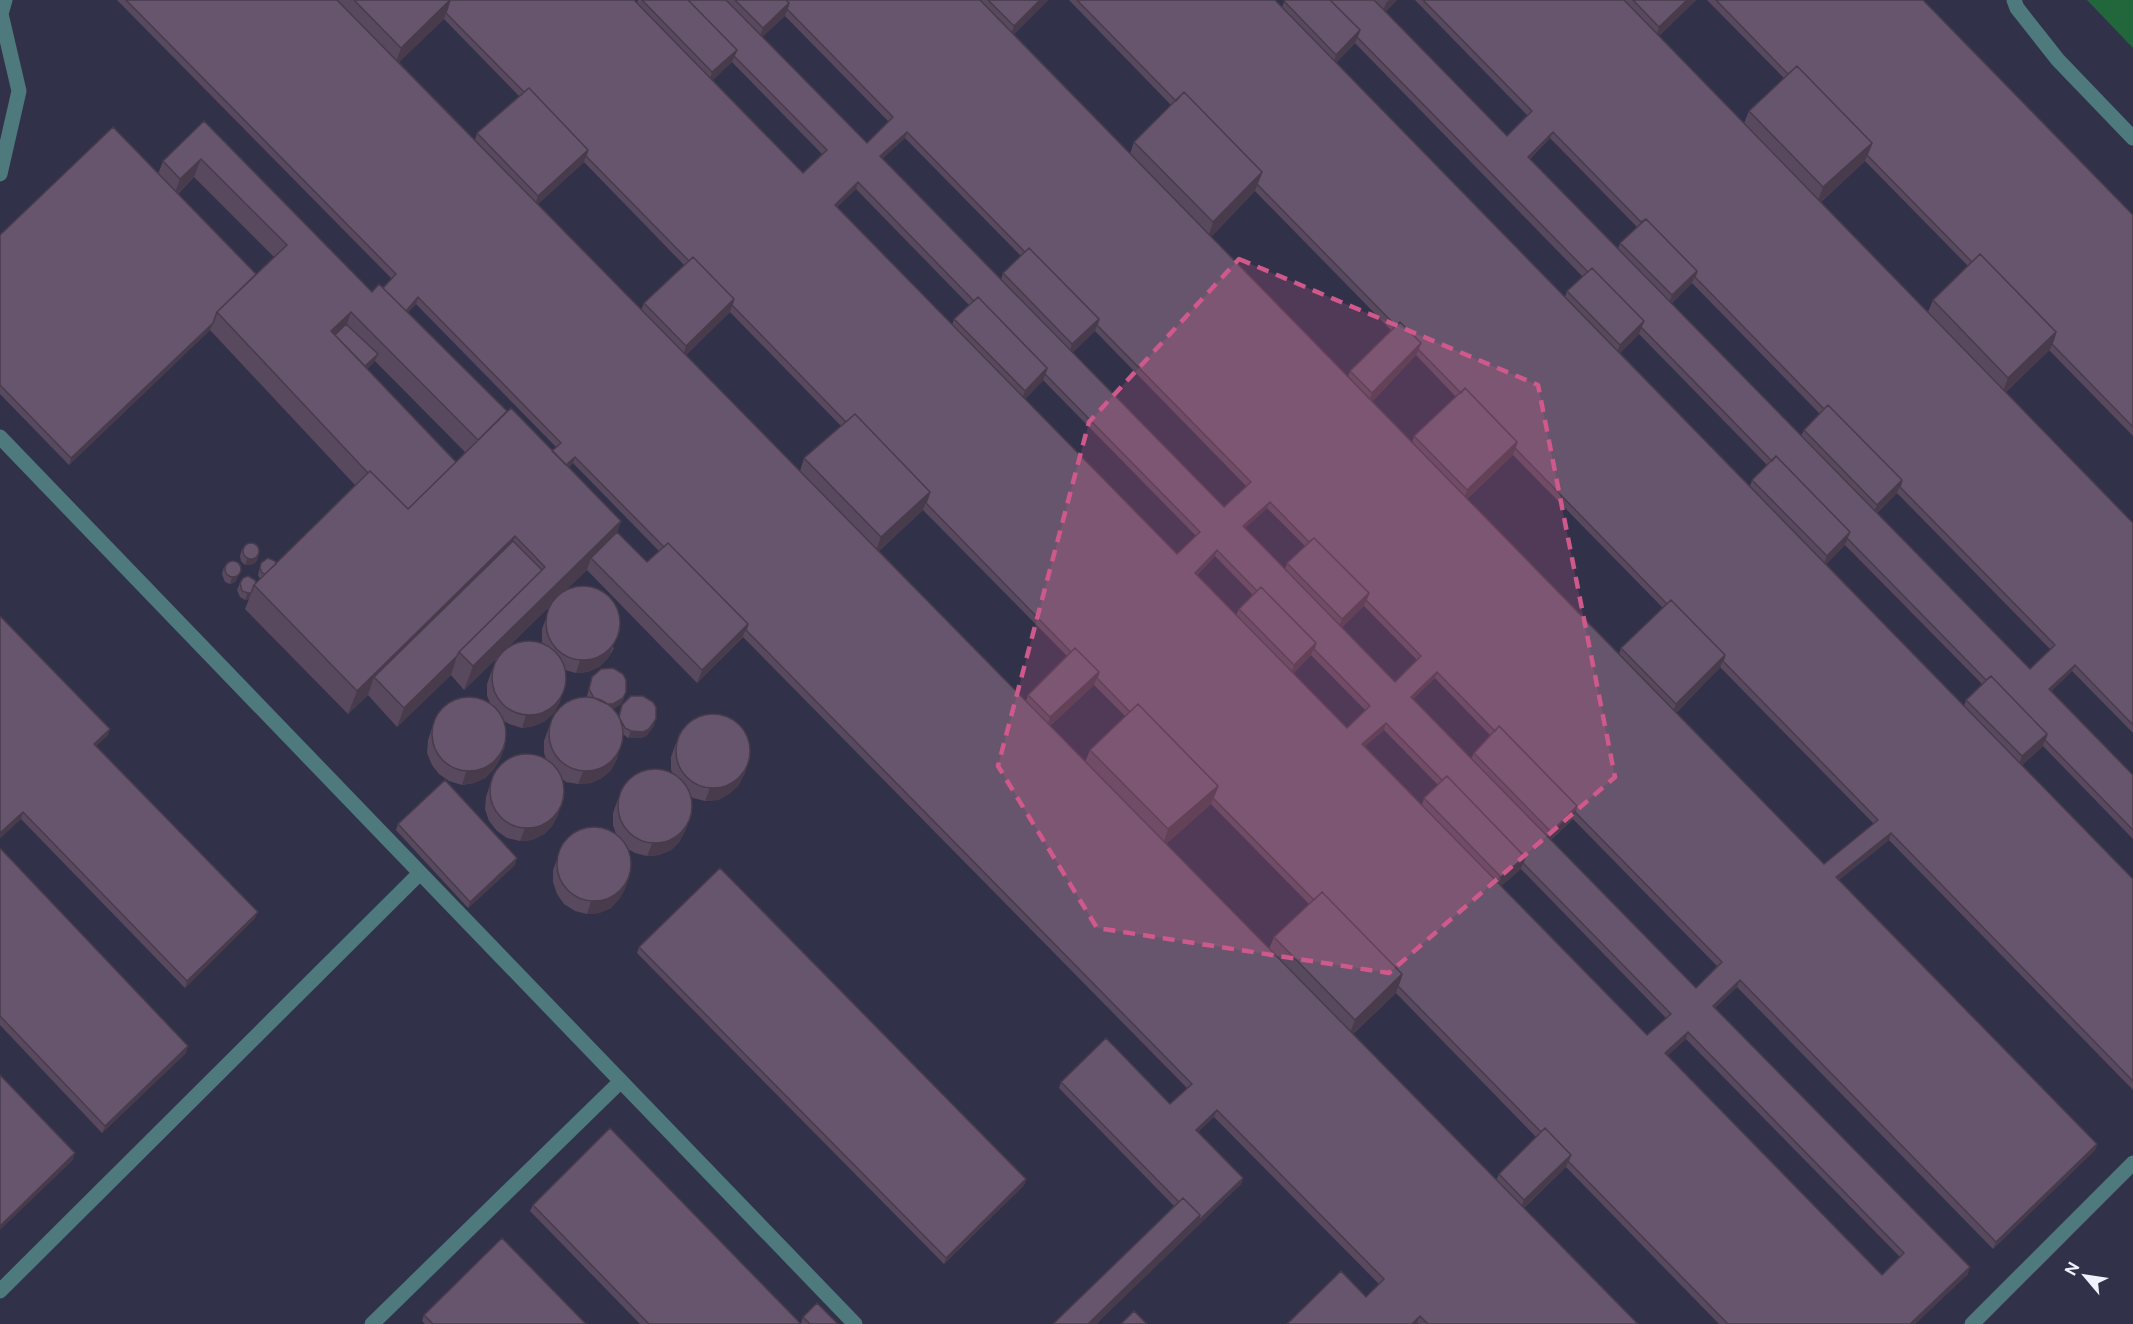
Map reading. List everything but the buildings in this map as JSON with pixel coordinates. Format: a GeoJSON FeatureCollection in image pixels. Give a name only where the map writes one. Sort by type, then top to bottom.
{"type":"FeatureCollection","features":[{"type":"Feature","properties":{"kind":"lane"},"geometry":{"type":"LineString","coordinates":[[0,174],[20,91],[1,14],[5,0]]}},
{"type":"Feature","properties":{"kind":"lane"},"geometry":{"type":"LineString","coordinates":[[2014,0],[2017,8],[2058,60],[2133,138]]}},
{"type":"Feature","properties":{"kind":"lane"},"geometry":{"type":"LineString","coordinates":[[0,437],[855,1324]]}},
{"type":"Feature","properties":{"kind":"lane"},"geometry":{"type":"LineString","coordinates":[[0,1291],[420,873]]}},
{"type":"Feature","properties":{"kind":"lane"},"geometry":{"type":"LineString","coordinates":[[372,1324],[621,1081]]}},
{"type":"Feature","properties":{"kind":"lane"},"geometry":{"type":"LineString","coordinates":[[1972,1324],[2133,1163]]}},
{"type":"Feature","properties":{"kind":"highlighted area"},"geometry":{"type":"Polygon","coordinates":[[[1239,259],[1538,385],[1615,777],[1389,973],[1097,928],[998,766],[1089,422],[1239,259]]]}},
{"type":"Feature","properties":{"kind":"green space"},"geometry":{"type":"Polygon","coordinates":[[[2087,0],[2133,0],[2133,48],[2087,0]]]}}]}
